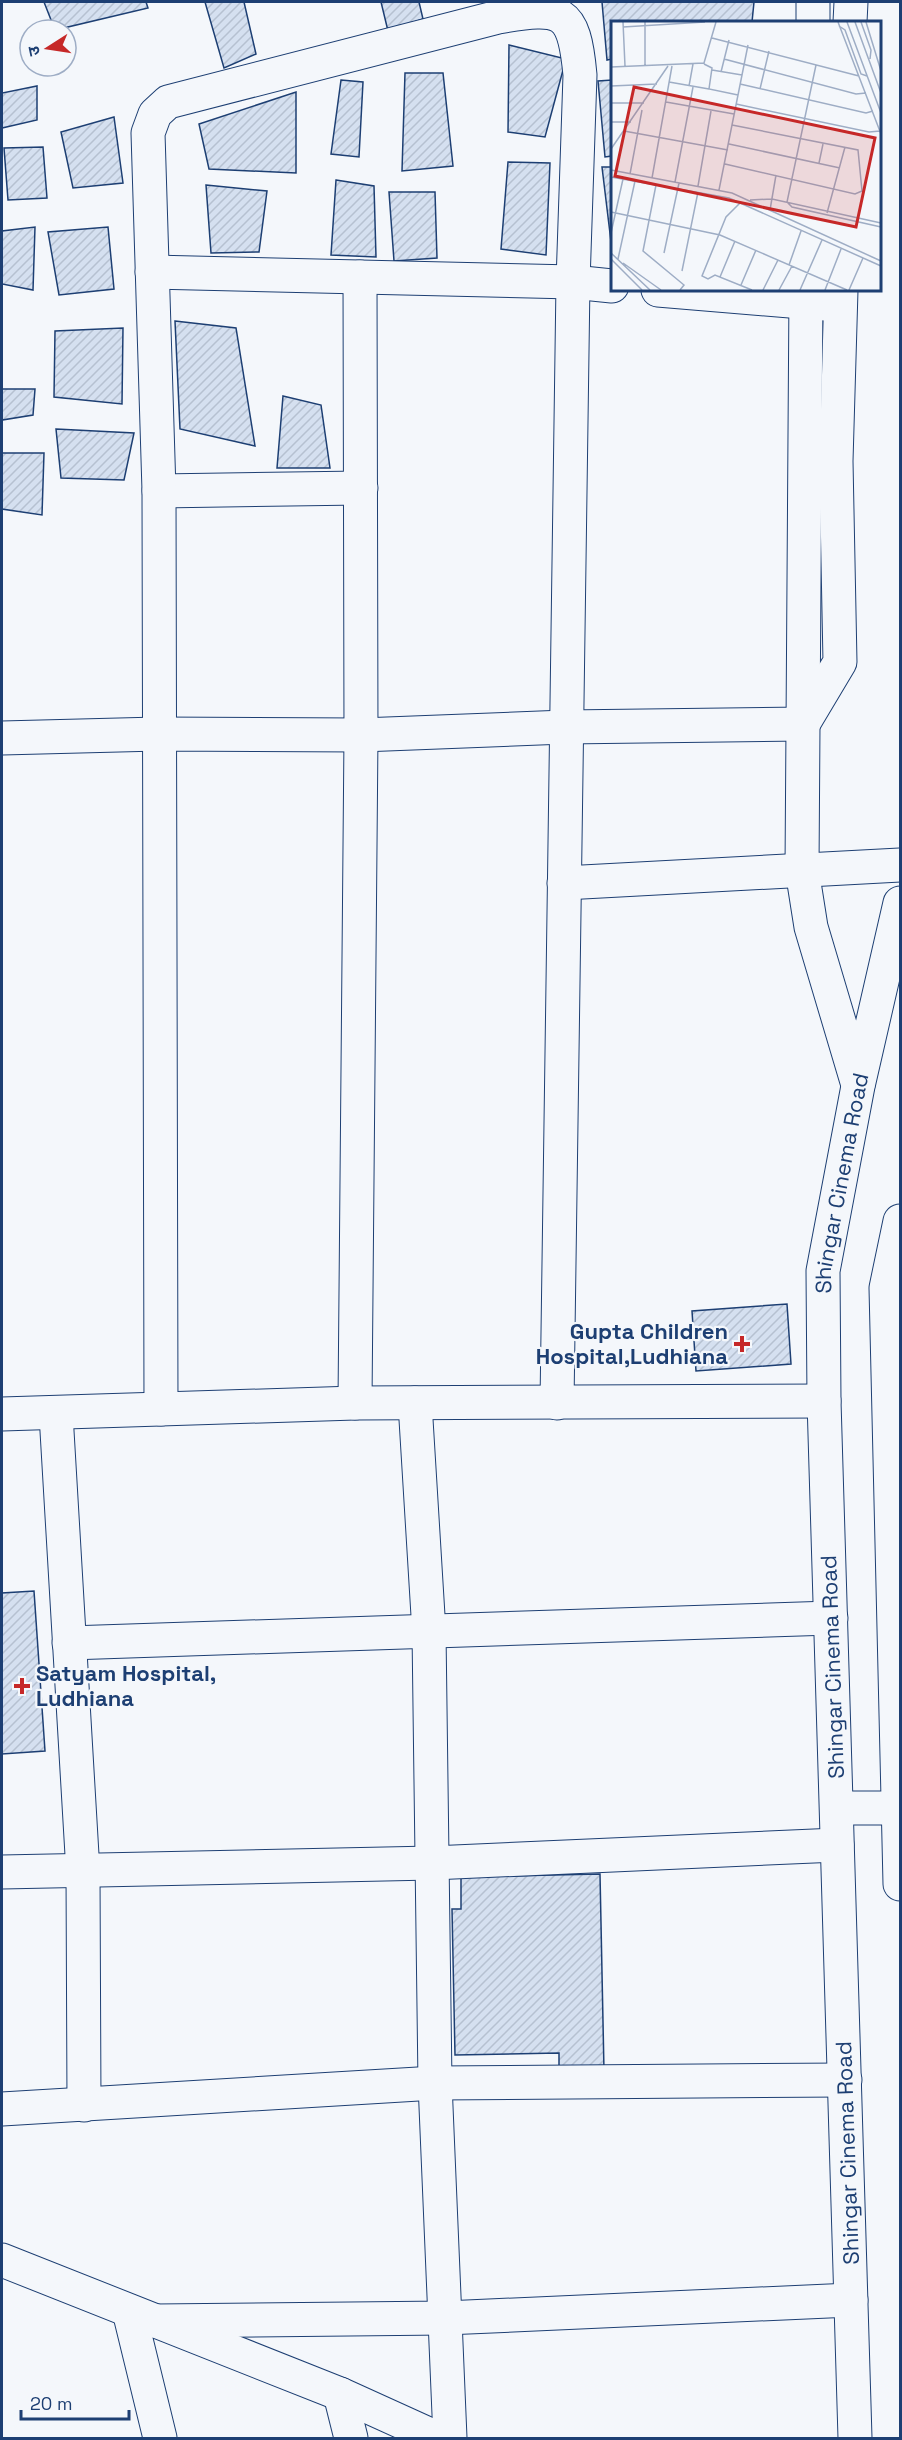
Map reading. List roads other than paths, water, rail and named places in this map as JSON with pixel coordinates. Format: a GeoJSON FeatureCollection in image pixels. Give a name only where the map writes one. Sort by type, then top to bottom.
{"type":"FeatureCollection","features":[{"type":"Feature","properties":{"kind":"street"},"geometry":{"type":"LineString","coordinates":[[813,2],[813,21]]}},
{"type":"Feature","properties":{"kind":"street"},"geometry":{"type":"LineString","coordinates":[[850,21],[851,2]]}},
{"type":"Feature","properties":{"kind":"street"},"geometry":{"type":"LineString","coordinates":[[161,1409],[159,491],[148,133],[156,114],[168,102],[488,19],[536,10],[556,13],[571,25],[577,44],[580,75],[573,282],[557,1403]]}},
{"type":"Feature","properties":{"kind":"street"},"geometry":{"type":"LineString","coordinates":[[152,272],[573,282],[611,286]]}},
{"type":"Feature","properties":{"kind":"street"},"geometry":{"type":"LineString","coordinates":[[355,1403],[360,735],[360,277]]}},
{"type":"Feature","properties":{"kind":"street"},"geometry":{"type":"LineString","coordinates":[[683,291],[841,298],[836,461],[840,662],[803,724]]}},
{"type":"Feature","properties":{"kind":"street"},"geometry":{"type":"LineString","coordinates":[[806,296],[801,870],[811,927],[858,1086]]}},
{"type":"Feature","properties":{"kind":"street"},"geometry":{"type":"LineString","coordinates":[[159,491],[361,488]]}},
{"type":"Feature","properties":{"kind":"street"},"geometry":{"type":"LineString","coordinates":[[2,738],[158,734],[360,735],[566,727],[803,724]]}},
{"type":"Feature","properties":{"kind":"street"},"geometry":{"type":"LineString","coordinates":[[564,883],[844,867],[900,866]]}},
{"type":"Feature","properties":{"kind":"street","name":"Shingar Cinema Road"},"geometry":{"type":"LineString","coordinates":[[855,2439],[824,1401],[823,1271],[858,1086],[900,903]]}},
{"type":"Feature","properties":{"kind":"street"},"geometry":{"type":"LineString","coordinates":[[900,1221],[886,1288],[897,1607],[900,1884]]}},
{"type":"Feature","properties":{"kind":"street"},"geometry":{"type":"LineString","coordinates":[[2,1414],[355,1403],[824,1401]]}},
{"type":"Feature","properties":{"kind":"street"},"geometry":{"type":"LineString","coordinates":[[415,1403],[429,1632],[435,2083],[450,2439]]}},
{"type":"Feature","properties":{"kind":"street"},"geometry":{"type":"LineString","coordinates":[[56,1414],[83,1872],[84,2105]]}},
{"type":"Feature","properties":{"kind":"street"},"geometry":{"type":"LineString","coordinates":[[69,1643],[831,1618]]}},
{"type":"Feature","properties":{"kind":"street"},"geometry":{"type":"LineString","coordinates":[[837,1808],[899,1808]]}},
{"type":"Feature","properties":{"kind":"street"},"geometry":{"type":"LineString","coordinates":[[2,1872],[432,1863],[837,1845]]}},
{"type":"Feature","properties":{"kind":"street"},"geometry":{"type":"LineString","coordinates":[[2,2109],[435,2083],[789,2083],[845,2080]]}},
{"type":"Feature","properties":{"kind":"street"},"geometry":{"type":"LineString","coordinates":[[2,2260],[340,2394],[437,2439]]}},
{"type":"Feature","properties":{"kind":"street"},"geometry":{"type":"LineString","coordinates":[[142,2316],[445,2318],[851,2300]]}},
{"type":"Feature","properties":{"kind":"street"},"geometry":{"type":"LineString","coordinates":[[142,2316],[160,2439]]}},
{"type":"Feature","properties":{"kind":"street"},"geometry":{"type":"LineString","coordinates":[[340,2394],[351,2439]]}},
{"type":"Feature","properties":{"kind":"place","name":"Gupta Children Hospital,Ludhiana"},"geometry":{"type":"Point","coordinates":[742,1344]}},
{"type":"Feature","properties":{"kind":"place","name":"Satyam Hospital, Ludhiana"},"geometry":{"type":"Point","coordinates":[22,1686]}}]}
